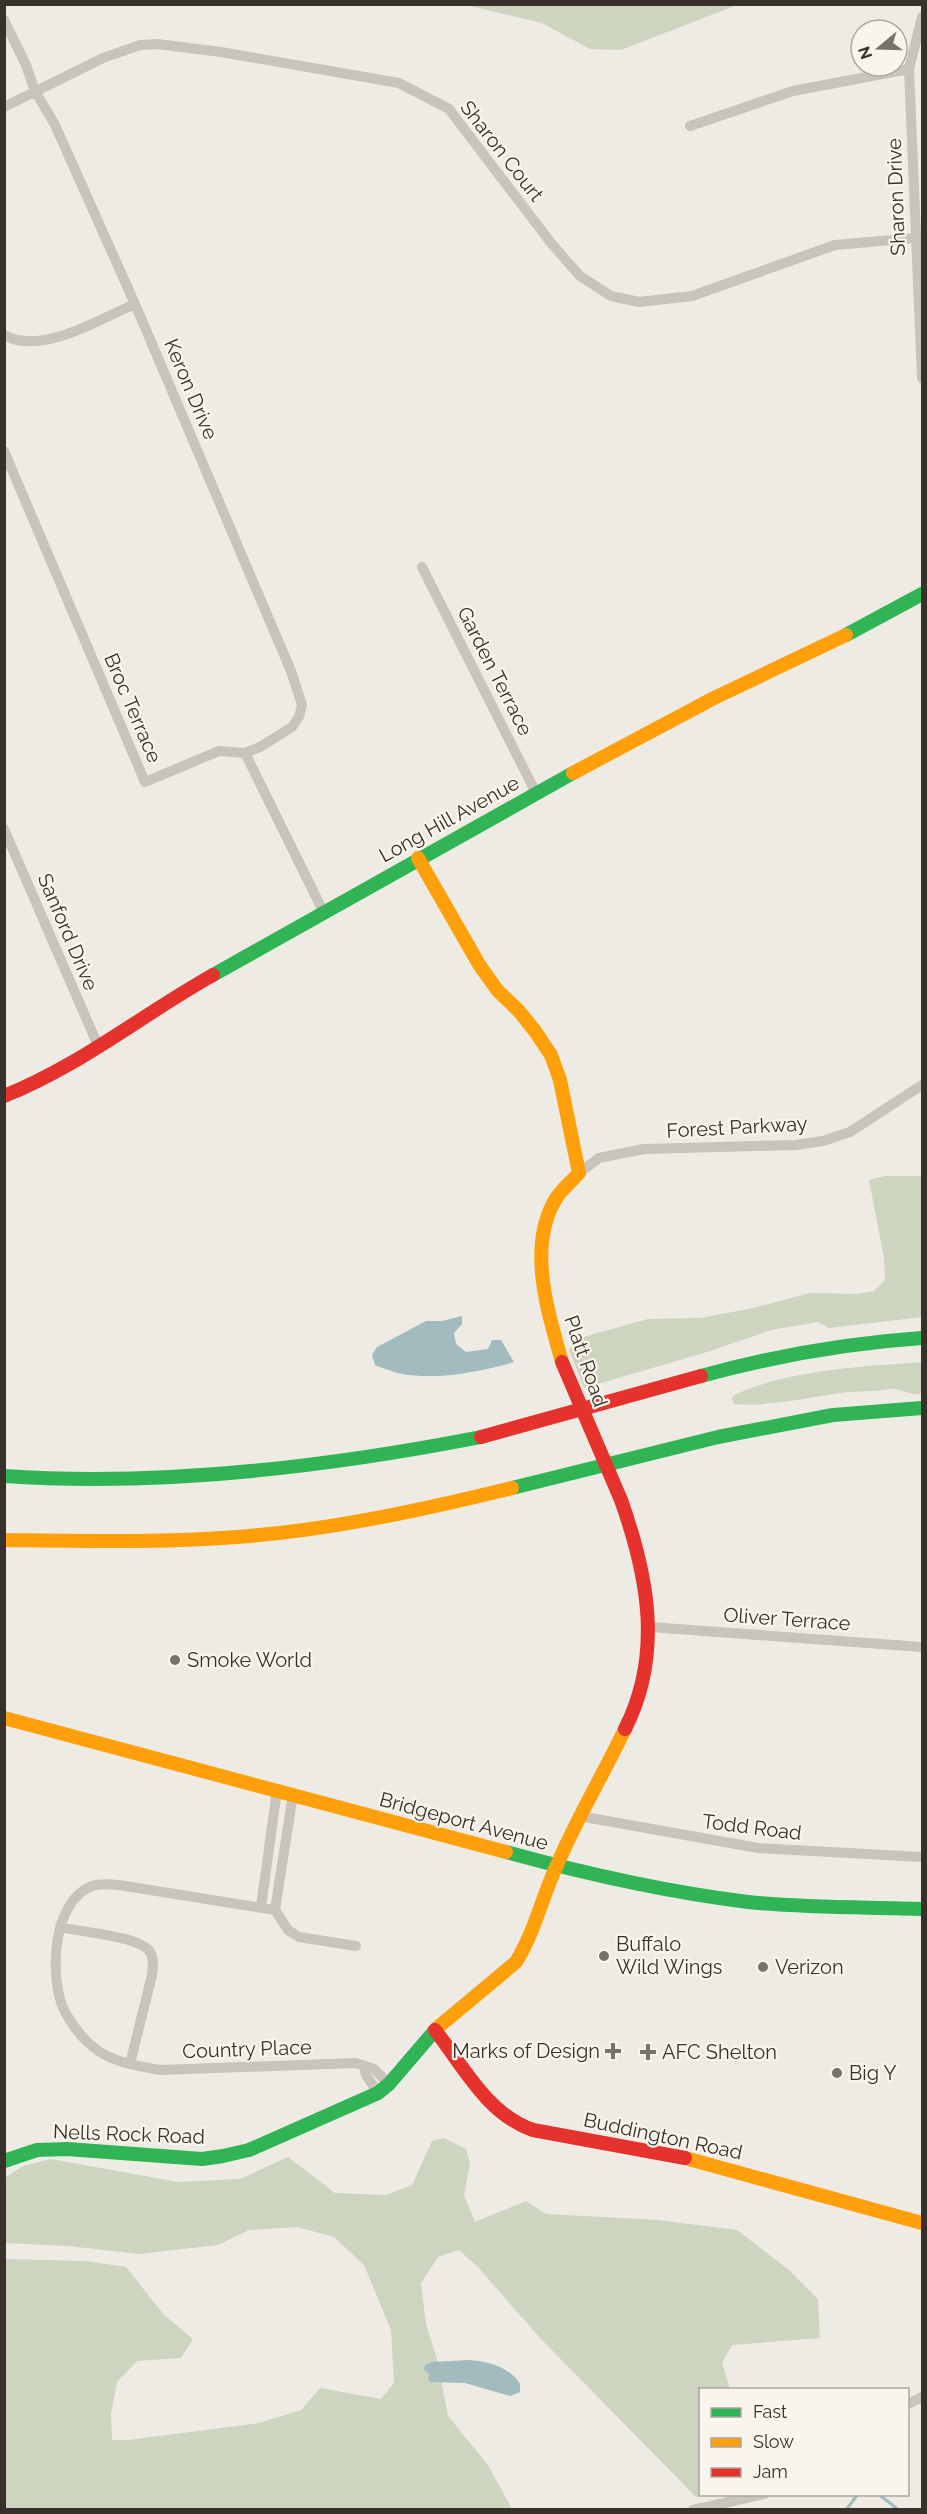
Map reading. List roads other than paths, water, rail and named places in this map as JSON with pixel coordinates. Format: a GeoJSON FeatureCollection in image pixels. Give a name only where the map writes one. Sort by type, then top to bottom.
{"type":"FeatureCollection","features":[{"type":"Feature","properties":{"kind":"main road","name":"Long Hill Avenue"},"geometry":{"type":"LineString","coordinates":[[4,1096],[32,1085],[99,1048],[179,994],[536,793],[714,698],[840,639],[922,594]]}},
{"type":"Feature","properties":{"kind":"main road"},"geometry":{"type":"LineString","coordinates":[[418,858],[480,966],[498,991],[536,1031],[550,1055],[560,1080],[579,1173]]}},
{"type":"Feature","properties":{"kind":"main road","name":"Platt Road"},"geometry":{"type":"LineString","coordinates":[[556,1866],[579,1816],[625,1731],[643,1686],[650,1627],[642,1566],[621,1500],[562,1362],[548,1309],[542,1264],[546,1223],[555,1199],[579,1173]]}},
{"type":"Feature","properties":{"kind":"main road"},"geometry":{"type":"LineString","coordinates":[[4,1476],[59,1480],[165,1478],[356,1459],[480,1437],[757,1361],[864,1342],[922,1338]]}},
{"type":"Feature","properties":{"kind":"main road"},"geometry":{"type":"LineString","coordinates":[[4,1540],[137,1542],[238,1537],[328,1527],[427,1509],[718,1437],[833,1415],[922,1408]]}},
{"type":"Feature","properties":{"kind":"main road","name":"Bridgeport Avenue"},"geometry":{"type":"LineString","coordinates":[[4,1718],[556,1866],[666,1891],[751,1902],[922,1909]]}},
{"type":"Feature","properties":{"kind":"main road","name":"Nells Rock Road"},"geometry":{"type":"LineString","coordinates":[[4,2161],[37,2150],[67,2149],[202,2159],[223,2156],[249,2150],[383,2088],[435,2030],[516,1962],[525,1949],[539,1918],[556,1866]]}},
{"type":"Feature","properties":{"kind":"main road","name":"Buddington Road"},"geometry":{"type":"LineString","coordinates":[[435,2030],[495,2109],[518,2125],[533,2130],[703,2162],[922,2223]]}},
{"type":"Feature","properties":{"kind":"street","name":"Sharon Drive"},"geometry":{"type":"LineString","coordinates":[[922,17],[909,69],[922,378]]}},
{"type":"Feature","properties":{"kind":"street","name":"Keron Drive"},"geometry":{"type":"LineString","coordinates":[[4,20],[36,91],[55,124],[135,304],[300,692],[302,705],[299,717],[292,727],[260,747],[245,753]]}},
{"type":"Feature","properties":{"kind":"street","name":"Sharon Court"},"geometry":{"type":"LineString","coordinates":[[4,107],[122,50],[140,45],[157,44],[231,53],[399,83],[449,110],[580,276],[611,296],[639,302],[692,296],[835,245],[915,238]]}},
{"type":"Feature","properties":{"kind":"street"},"geometry":{"type":"LineString","coordinates":[[690,126],[793,91],[862,78]]}},
{"type":"Feature","properties":{"kind":"street"},"geometry":{"type":"LineString","coordinates":[[4,335],[29,343],[52,339],[135,304]]}},
{"type":"Feature","properties":{"kind":"street","name":"Broc Terrace"},"geometry":{"type":"LineString","coordinates":[[4,451],[144,782],[219,751],[245,753]]}},
{"type":"Feature","properties":{"kind":"street","name":"Garden Terrace"},"geometry":{"type":"LineString","coordinates":[[422,567],[536,793]]}},
{"type":"Feature","properties":{"kind":"street"},"geometry":{"type":"LineString","coordinates":[[245,753],[324,913]]}},
{"type":"Feature","properties":{"kind":"street","name":"Sanford Drive"},"geometry":{"type":"LineString","coordinates":[[4,829],[99,1048]]}},
{"type":"Feature","properties":{"kind":"street","name":"Forest Parkway"},"geometry":{"type":"LineString","coordinates":[[579,1173],[598,1158],[644,1149],[795,1145],[823,1141],[850,1132],[922,1085]]}},
{"type":"Feature","properties":{"kind":"street","name":"Oliver Terrace"},"geometry":{"type":"LineString","coordinates":[[650,1627],[922,1647]]}},
{"type":"Feature","properties":{"kind":"street"},"geometry":{"type":"LineString","coordinates":[[261,1906],[277,1790]]}},
{"type":"Feature","properties":{"kind":"street"},"geometry":{"type":"LineString","coordinates":[[293,1794],[275,1910],[288,1930],[299,1937],[356,1946]]}},
{"type":"Feature","properties":{"kind":"street","name":"Todd Road"},"geometry":{"type":"LineString","coordinates":[[579,1816],[758,1848],[922,1857]]}},
{"type":"Feature","properties":{"kind":"street","name":"Country Place"},"geometry":{"type":"LineString","coordinates":[[275,1910],[261,1906],[104,1884],[93,1885],[70,1904],[60,1927],[56,1978],[65,2011],[92,2046],[108,2057],[130,2064],[160,2070],[356,2063],[374,2069],[383,2088]]}},
{"type":"Feature","properties":{"kind":"street"},"geometry":{"type":"LineString","coordinates":[[60,1927],[126,1939],[139,1944],[150,1953],[153,1975],[130,2064]]}},
{"type":"Feature","properties":{"kind":"street"},"geometry":{"type":"LineString","coordinates":[[693,2510],[755,2496]]}},
{"type":"Feature","properties":{"kind":"water"},"geometry":{"type":"Polygon","coordinates":[[[462,1316],[462,1324],[454,1333],[456,1344],[466,1352],[488,1349],[492,1340],[501,1340],[514,1362],[473,1372],[429,1376],[402,1374],[375,1365],[372,1355],[377,1347],[426,1321],[442,1321],[462,1316]]]}},
{"type":"Feature","properties":{"kind":"water"},"geometry":{"type":"Polygon","coordinates":[[[469,2360],[504,2369],[516,2378],[520,2384],[520,2392],[510,2396],[465,2383],[430,2382],[428,2378],[430,2375],[424,2369],[425,2365],[432,2362],[469,2360]]]}},
{"type":"Feature","properties":{"kind":"waterway"},"geometry":{"type":"LineString","coordinates":[[846,2510],[856,2496]]}},
{"type":"Feature","properties":{"kind":"waterway"},"geometry":{"type":"LineString","coordinates":[[881,2496],[899,2510]]}},
{"type":"Feature","properties":{"kind":"place","name":"Smoke World"},"geometry":{"type":"Point","coordinates":[175,1660]}},
{"type":"Feature","properties":{"kind":"place","name":"Buffalo Wild Wings"},"geometry":{"type":"Point","coordinates":[604,1956]}},
{"type":"Feature","properties":{"kind":"place","name":"Verizon"},"geometry":{"type":"Point","coordinates":[763,1967]}},
{"type":"Feature","properties":{"kind":"place","name":"Marks of Design"},"geometry":{"type":"Point","coordinates":[613,2051]}},
{"type":"Feature","properties":{"kind":"place","name":"AFC Shelton"},"geometry":{"type":"Point","coordinates":[648,2052]}},
{"type":"Feature","properties":{"kind":"place","name":"Big Y"},"geometry":{"type":"Point","coordinates":[837,2073]}}]}
